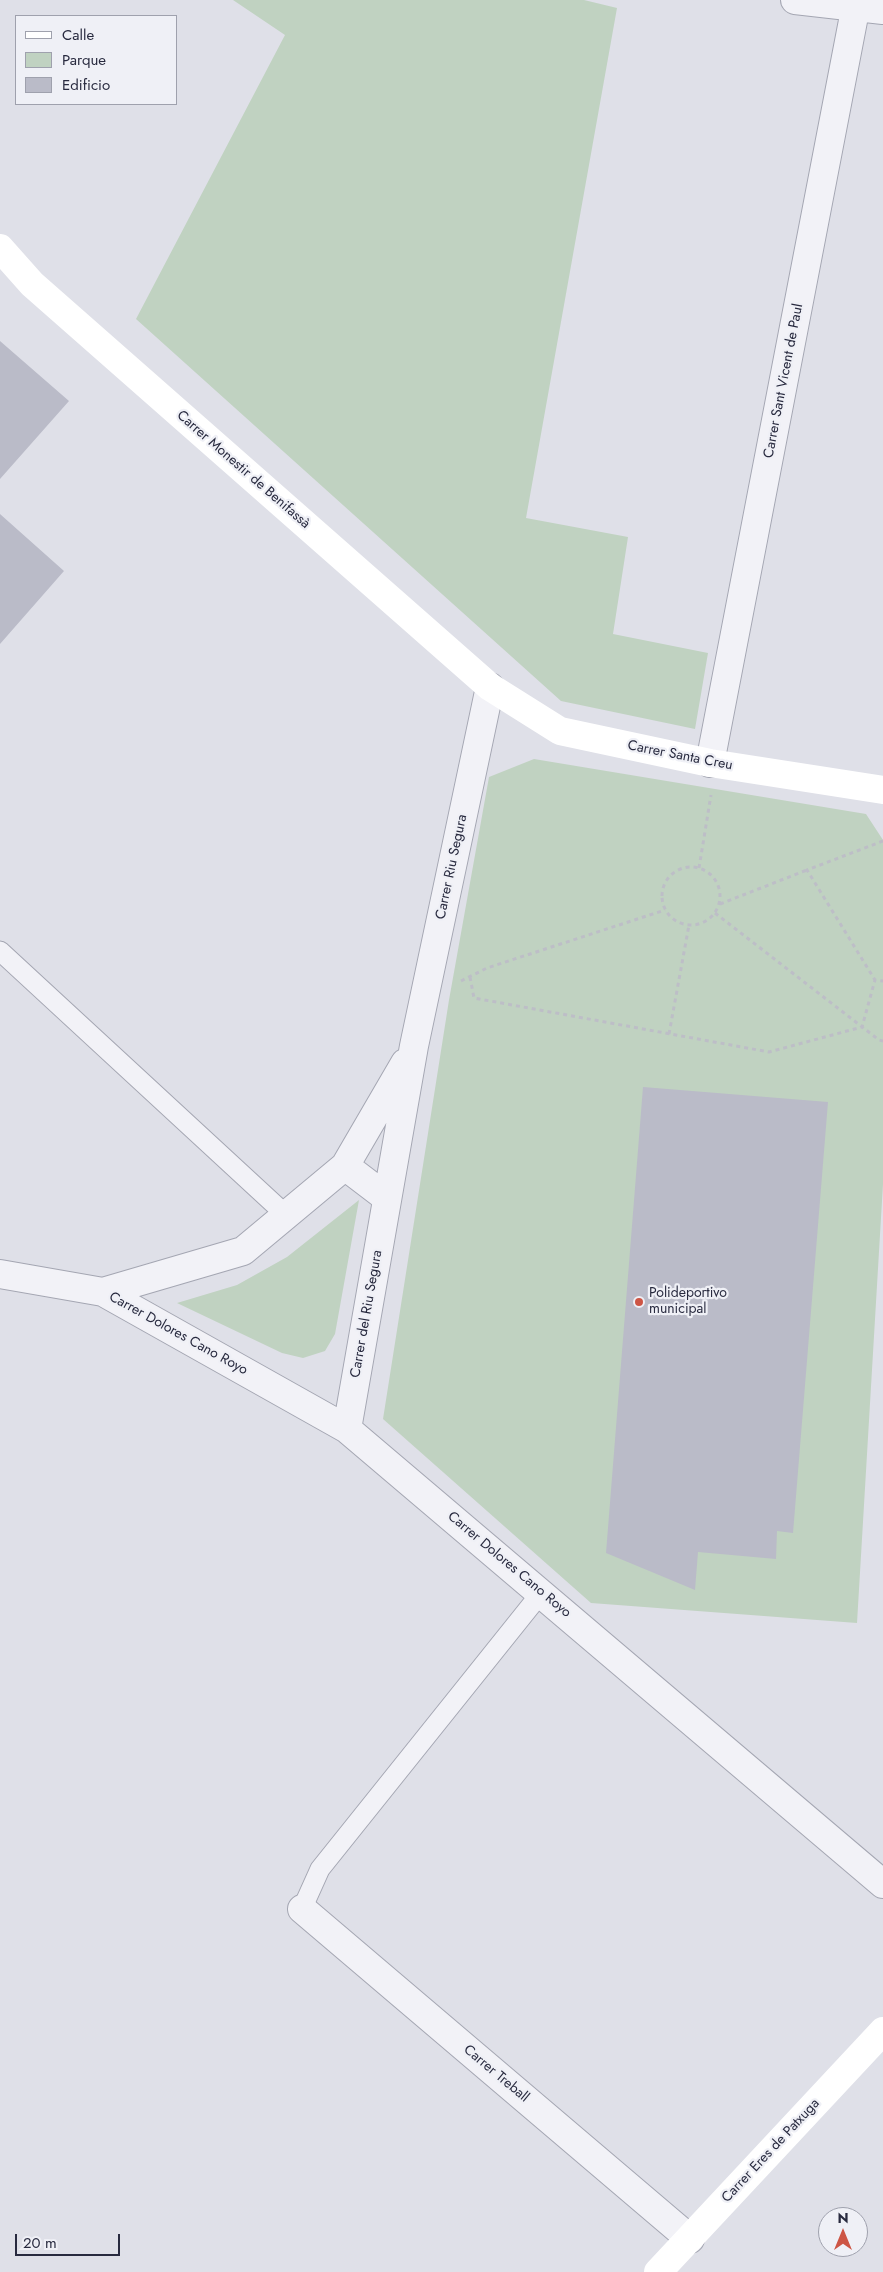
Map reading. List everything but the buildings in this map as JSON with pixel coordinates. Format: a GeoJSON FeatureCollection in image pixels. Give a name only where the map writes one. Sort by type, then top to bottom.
{"type":"FeatureCollection","features":[{"type":"Feature","properties":{"kind":"street"},"geometry":{"type":"LineString","coordinates":[[795,0],[866,6]]}},
{"type":"Feature","properties":{"kind":"street","name":"Carrer Sant Vicent de Paul"},"geometry":{"type":"LineString","coordinates":[[713,763],[866,6]]}},
{"type":"Feature","properties":{"kind":"street","name":"Carrer Monestir de Benifassà"},"geometry":{"type":"LineString","coordinates":[[0,248],[32,284],[490,687]]}},
{"type":"Feature","properties":{"kind":"street","name":"Carrer Santa Creu"},"geometry":{"type":"LineString","coordinates":[[490,687],[560,731],[713,763],[883,790]]}},
{"type":"Feature","properties":{"kind":"street","name":"Carrer Riu Segura"},"geometry":{"type":"LineString","coordinates":[[414,1046],[490,687]]}},
{"type":"Feature","properties":{"kind":"street"},"geometry":{"type":"LineString","coordinates":[[0,1274],[103,1292],[243,1251],[345,1166],[414,1046]]}},
{"type":"Feature","properties":{"kind":"street","name":"Carrer del Riu Segura"},"geometry":{"type":"LineString","coordinates":[[347,1429],[414,1046]]}},
{"type":"Feature","properties":{"kind":"street"},"geometry":{"type":"LineString","coordinates":[[345,1166],[387,1198]]}},
{"type":"Feature","properties":{"kind":"street","name":"Carrer Dolores Cano Royo"},"geometry":{"type":"LineString","coordinates":[[103,1292],[347,1429],[883,1884]]}},
{"type":"Feature","properties":{"kind":"street","name":"Carrer Treball"},"geometry":{"type":"LineString","coordinates":[[302,1909],[690,2238]]}},
{"type":"Feature","properties":{"kind":"street","name":"Carrer Eres de Patxuga"},"geometry":{"type":"LineString","coordinates":[[658,2272],[883,2031]]}},
{"type":"Feature","properties":{"kind":"lane"},"geometry":{"type":"LineString","coordinates":[[0,951],[286,1215]]}},
{"type":"Feature","properties":{"kind":"lane"},"geometry":{"type":"LineString","coordinates":[[302,1909],[320,1868],[541,1593]]}},
{"type":"Feature","properties":{"kind":"path"},"geometry":{"type":"LineString","coordinates":[[700,868],[713,763]]}},
{"type":"Feature","properties":{"kind":"path"},"geometry":{"type":"LineString","coordinates":[[720,904],[883,841]]}},
{"type":"Feature","properties":{"kind":"path"},"geometry":{"type":"LineString","coordinates":[[700,868],[712,876],[718,884],[720,904],[708,921],[699,925],[689,925],[672,918],[665,910],[662,897],[664,887],[668,878],[680,869],[700,868]]}},
{"type":"Feature","properties":{"kind":"path"},"geometry":{"type":"LineString","coordinates":[[807,870],[875,980],[862,1027]]}},
{"type":"Feature","properties":{"kind":"path"},"geometry":{"type":"LineString","coordinates":[[429,978],[457,983],[487,968],[665,910]]}},
{"type":"Feature","properties":{"kind":"path"},"geometry":{"type":"LineString","coordinates":[[715,913],[879,1040],[883,1040]]}},
{"type":"Feature","properties":{"kind":"path"},"geometry":{"type":"LineString","coordinates":[[669,1034],[689,925]]}},
{"type":"Feature","properties":{"kind":"path"},"geometry":{"type":"LineString","coordinates":[[470,976],[474,998],[769,1052],[862,1027]]}},
{"type":"Feature","properties":{"kind":"path"},"geometry":{"type":"LineString","coordinates":[[875,980],[883,981]]}},
{"type":"Feature","properties":{"kind":"green space"},"geometry":{"type":"Polygon","coordinates":[[[233,0],[584,0],[617,8],[526,518],[628,537],[613,634],[708,653],[695,729],[561,701],[136,319],[285,35],[233,0]]]}},
{"type":"Feature","properties":{"kind":"green space","name":"Polideportivo municipal"},"geometry":{"type":"Polygon","coordinates":[[[534,759],[866,814],[883,840],[883,1184],[857,1623],[591,1603],[383,1419],[449,1000],[489,777],[534,759]]]}},
{"type":"Feature","properties":{"kind":"green space"},"geometry":{"type":"Polygon","coordinates":[[[359,1200],[335,1334],[325,1351],[303,1358],[282,1353],[177,1303],[237,1285],[287,1257],[359,1200]]]}},
{"type":"Feature","properties":{"kind":"place","name":"Polideportivo municipal"},"geometry":{"type":"Point","coordinates":[639,1302]}}]}
